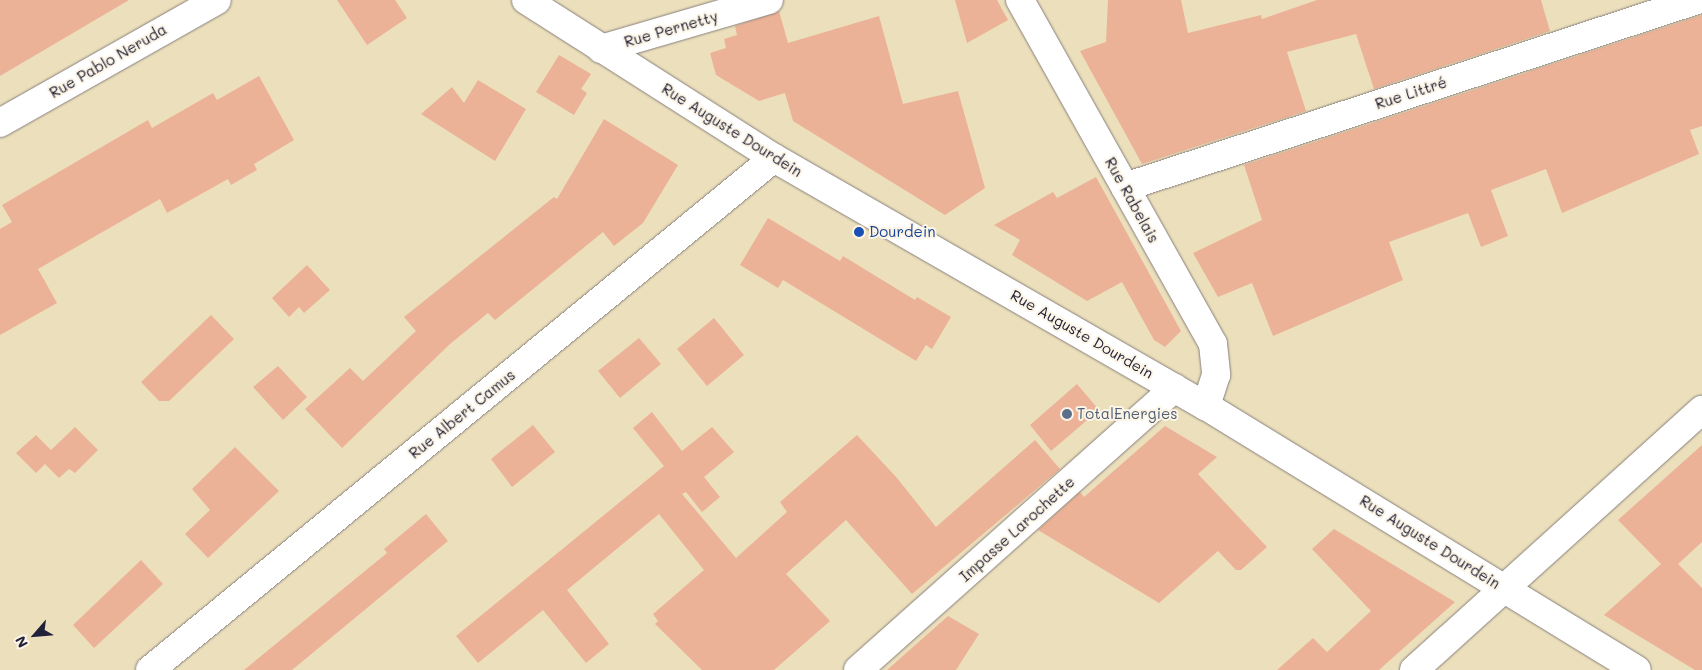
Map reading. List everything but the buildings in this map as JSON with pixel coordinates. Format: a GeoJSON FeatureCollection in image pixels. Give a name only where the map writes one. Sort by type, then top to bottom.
{"type":"FeatureCollection","features":[{"type":"Feature","properties":{"kind":"street","name":"Rue Pablo Neruda"},"geometry":{"type":"LineString","coordinates":[[0,123],[217,0]]}},
{"type":"Feature","properties":{"kind":"street","name":"Rue Auguste Dourdein"},"geometry":{"type":"LineString","coordinates":[[526,0],[774,158],[1206,406],[1638,670]]}},
{"type":"Feature","properties":{"kind":"street","name":"Rue Pernetty"},"geometry":{"type":"LineString","coordinates":[[601,49],[769,0]]}},
{"type":"Feature","properties":{"kind":"street","name":"Rue Rabelais"},"geometry":{"type":"LineString","coordinates":[[1020,0],[1213,344],[1216,375],[1206,406]]}},
{"type":"Feature","properties":{"kind":"street","name":"Rue Littré"},"geometry":{"type":"LineString","coordinates":[[1125,187],[1697,0]]}},
{"type":"Feature","properties":{"kind":"street","name":"Rue Albert Camus"},"geometry":{"type":"LineString","coordinates":[[150,670],[774,158]]}},
{"type":"Feature","properties":{"kind":"street","name":"Impasse Larochette"},"geometry":{"type":"LineString","coordinates":[[858,670],[1174,388]]}},
{"type":"Feature","properties":{"kind":"street"},"geometry":{"type":"LineString","coordinates":[[1414,670],[1702,410]]}},
{"type":"Feature","properties":{"kind":"place","name":"Dourdein"},"geometry":{"type":"Point","coordinates":[859,232]}},
{"type":"Feature","properties":{"kind":"place","name":"TotalEnergies"},"geometry":{"type":"Point","coordinates":[1067,414]}}]}
